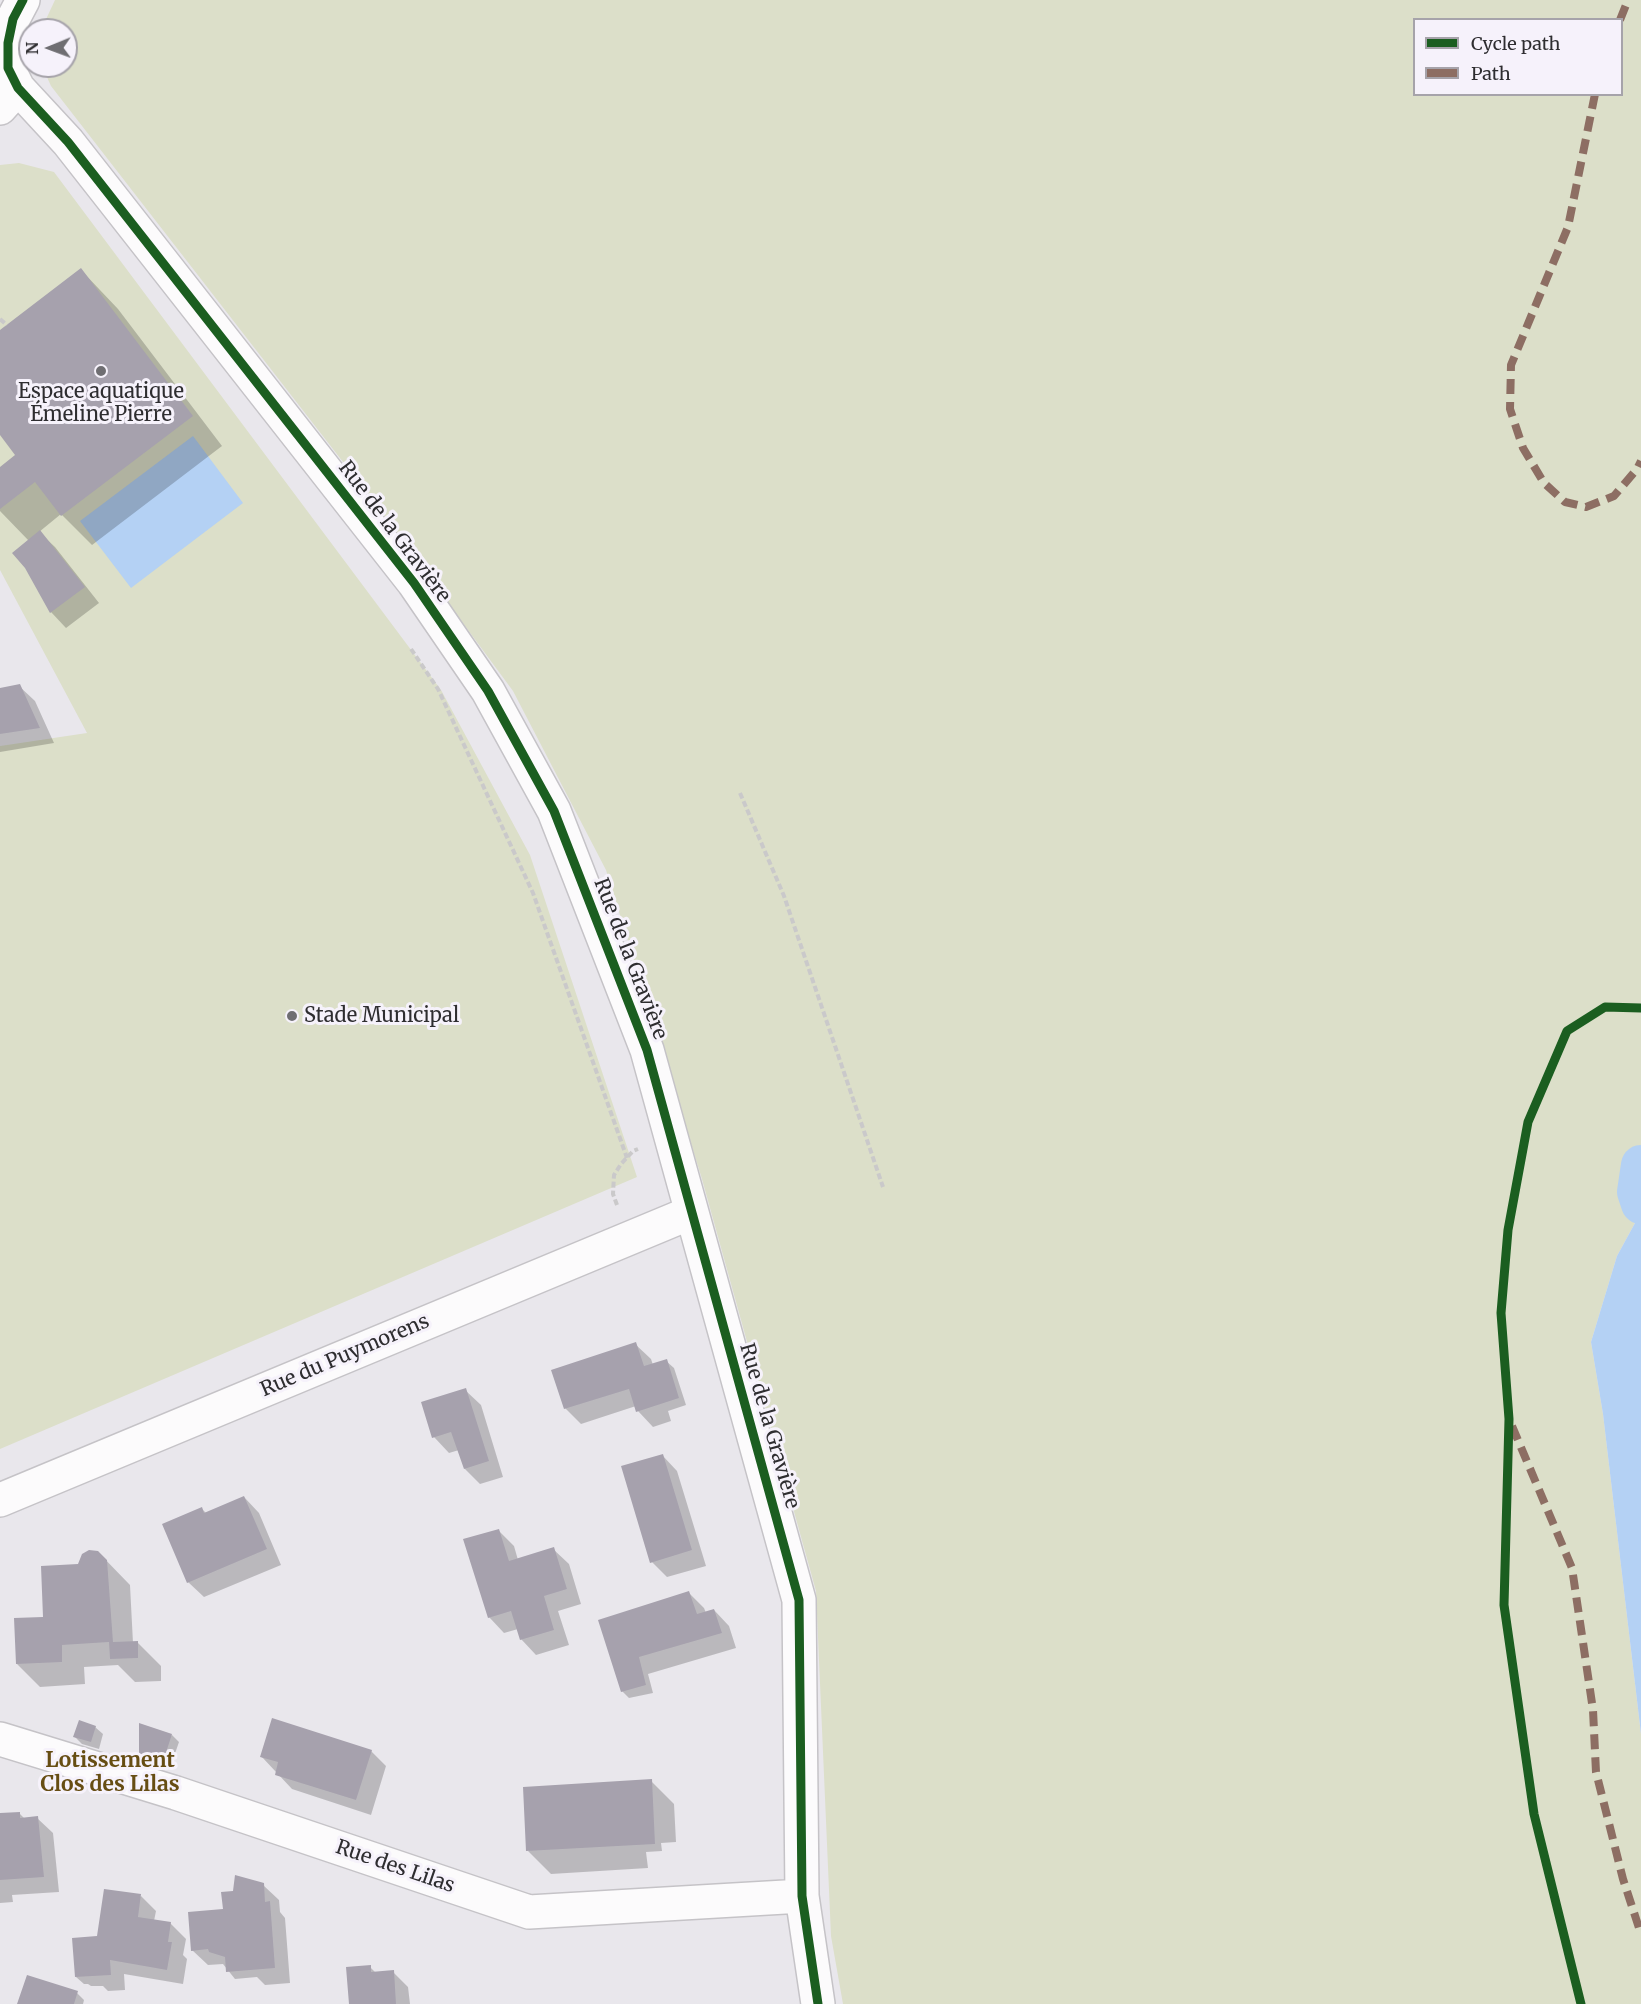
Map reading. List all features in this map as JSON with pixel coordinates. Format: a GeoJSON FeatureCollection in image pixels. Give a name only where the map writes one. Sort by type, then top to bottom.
{"type":"FeatureCollection","features":[{"type":"Feature","properties":{"kind":"street"},"geometry":{"type":"LineString","coordinates":[[9,98],[8,43],[13,19],[23,0]]}},
{"type":"Feature","properties":{"kind":"street","name":"Rue de la Gravière"},"geometry":{"type":"LineString","coordinates":[[9,98],[68,142],[414,583],[488,691],[554,811],[646,1050],[799,1600],[802,1896],[819,2004]]}},
{"type":"Feature","properties":{"kind":"street","name":"Rue du Puymorens"},"geometry":{"type":"LineString","coordinates":[[0,1500],[690,1213]]}},
{"type":"Feature","properties":{"kind":"street","name":"Rue des Lilas"},"geometry":{"type":"LineString","coordinates":[[0,1739],[176,1793],[529,1912],[802,1896]]}},
{"type":"Feature","properties":{"kind":"path"},"geometry":{"type":"LineString","coordinates":[[0,319],[7,325]]}},
{"type":"Feature","properties":{"kind":"path"},"geometry":{"type":"LineString","coordinates":[[408,643],[438,689],[533,893],[627,1158]]}},
{"type":"Feature","properties":{"kind":"path"},"geometry":{"type":"LineString","coordinates":[[740,793],[784,896],[883,1187]]}},
{"type":"Feature","properties":{"kind":"path"},"geometry":{"type":"LineString","coordinates":[[631,1238],[613,1194],[614,1175],[633,1151],[669,1135]]}},
{"type":"Feature","properties":{"kind":"green space"},"geometry":{"type":"Polygon","coordinates":[[[55,0],[1641,0],[1641,1212],[1617,1256],[1591,1342],[1603,1414],[1641,1734],[1641,2004],[843,2004],[831,1936],[816,1591],[702,1179],[606,870],[513,691],[364,489],[51,86],[47,78],[78,78],[78,18],[47,18],[55,0]]]}},
{"type":"Feature","properties":{"kind":"green space","name":"Stade Municipal"},"geometry":{"type":"Polygon","coordinates":[[[19,163],[54,172],[441,690],[530,855],[637,1177],[0,1449],[0,746],[87,733],[0,570],[0,165],[19,163]]]}},
{"type":"Feature","properties":{"kind":"water"},"geometry":{"type":"Polygon","coordinates":[[[193,436],[243,503],[131,588],[80,521],[193,436]]]}},
{"type":"Feature","properties":{"kind":"water"},"geometry":{"type":"Polygon","coordinates":[[[1641,1212],[1641,1734],[1603,1414],[1591,1342],[1617,1256],[1641,1212]]]}},
{"type":"Feature","properties":{"kind":"building"},"geometry":{"type":"Polygon","coordinates":[[[81,268],[193,416],[61,516],[35,482],[0,509],[0,467],[15,455],[0,435],[0,330],[81,268]]]}},
{"type":"Feature","properties":{"kind":"building"},"geometry":{"type":"Polygon","coordinates":[[[40,530],[85,587],[50,613],[25,568],[12,553],[40,530]]]}},
{"type":"Feature","properties":{"kind":"building"},"geometry":{"type":"Polygon","coordinates":[[[20,684],[40,728],[0,734],[0,688],[20,684]]]}},
{"type":"Feature","properties":{"kind":"building"},"geometry":{"type":"Polygon","coordinates":[[[636,1342],[644,1366],[667,1359],[679,1398],[636,1412],[629,1389],[564,1409],[551,1370],[636,1342]]]}},
{"type":"Feature","properties":{"kind":"building"},"geometry":{"type":"Polygon","coordinates":[[[466,1388],[489,1461],[464,1469],[451,1432],[432,1438],[421,1402],[466,1388]]]}},
{"type":"Feature","properties":{"kind":"building"},"geometry":{"type":"Polygon","coordinates":[[[663,1454],[692,1550],[650,1563],[621,1466],[663,1454]]]}},
{"type":"Feature","properties":{"kind":"building"},"geometry":{"type":"Polygon","coordinates":[[[244,1496],[267,1549],[187,1583],[162,1524],[202,1507],[204,1513],[244,1496]]]}},
{"type":"Feature","properties":{"kind":"building"},"geometry":{"type":"Polygon","coordinates":[[[499,1529],[509,1561],[554,1547],[567,1589],[544,1596],[554,1630],[520,1640],[511,1611],[488,1618],[463,1539],[499,1529]]]}},
{"type":"Feature","properties":{"kind":"building"},"geometry":{"type":"Polygon","coordinates":[[[89,1550],[98,1551],[107,1560],[113,1642],[138,1641],[138,1658],[110,1659],[109,1642],[62,1645],[62,1662],[16,1664],[14,1618],[43,1617],[41,1566],[78,1564],[82,1554],[89,1550]]]}},
{"type":"Feature","properties":{"kind":"building"},"geometry":{"type":"Polygon","coordinates":[[[689,1591],[697,1614],[714,1609],[722,1633],[639,1657],[646,1685],[621,1692],[598,1620],[689,1591]]]}},
{"type":"Feature","properties":{"kind":"building"},"geometry":{"type":"Polygon","coordinates":[[[272,1718],[372,1750],[356,1800],[275,1775],[278,1762],[260,1757],[272,1718]]]}},
{"type":"Feature","properties":{"kind":"building"},"geometry":{"type":"Polygon","coordinates":[[[79,1720],[96,1726],[91,1742],[73,1737],[79,1720]]]}},
{"type":"Feature","properties":{"kind":"building"},"geometry":{"type":"Polygon","coordinates":[[[139,1723],[172,1734],[163,1762],[139,1754],[139,1723]]]}},
{"type":"Feature","properties":{"kind":"building"},"geometry":{"type":"Polygon","coordinates":[[[652,1779],[655,1844],[526,1851],[523,1787],[652,1779]]]}},
{"type":"Feature","properties":{"kind":"building"},"geometry":{"type":"Polygon","coordinates":[[[20,1812],[20,1818],[38,1816],[44,1877],[0,1880],[0,1813],[20,1812]]]}},
{"type":"Feature","properties":{"kind":"building"},"geometry":{"type":"Polygon","coordinates":[[[235,1875],[264,1883],[265,1902],[270,1901],[275,1968],[226,1972],[225,1957],[209,1952],[208,1949],[191,1951],[188,1912],[223,1909],[221,1892],[233,1891],[235,1875]]]}},
{"type":"Feature","properties":{"kind":"building"},"geometry":{"type":"Polygon","coordinates":[[[104,1889],[141,1894],[138,1917],[171,1922],[168,1942],[172,1942],[167,1970],[110,1960],[111,1975],[75,1977],[72,1938],[97,1936],[104,1889]]]}},
{"type":"Feature","properties":{"kind":"building"},"geometry":{"type":"Polygon","coordinates":[[[371,1965],[371,1972],[394,1970],[396,2004],[349,2004],[346,1967],[371,1965]]]}},
{"type":"Feature","properties":{"kind":"building"},"geometry":{"type":"Polygon","coordinates":[[[27,1975],[78,1991],[74,2004],[17,2004],[27,1975]]]}},
{"type":"Feature","properties":{"kind":"waterway"},"geometry":{"type":"LineString","coordinates":[[1641,1165],[1637,1192],[1641,1204]]}},
{"type":"Feature","properties":{"kind":"marked path"},"geometry":{"type":"LineString","coordinates":[[1621,18],[1628,0]]}},
{"type":"Feature","properties":{"kind":"marked path"},"geometry":{"type":"LineString","coordinates":[[1595,96],[1568,227],[1511,365],[1510,409],[1523,448],[1544,483],[1565,502],[1586,507],[1614,496],[1641,461]]}},
{"type":"Feature","properties":{"kind":"marked path"},"geometry":{"type":"LineString","coordinates":[[1512,1426],[1572,1568],[1593,1710],[1596,1772],[1623,1879],[1641,1934]]}},
{"type":"Feature","properties":{"kind":"cycle path"},"geometry":{"type":"LineString","coordinates":[[23,0],[13,19],[8,43],[8,68],[18,88],[68,142],[414,583],[488,691],[554,811],[647,1050],[799,1600],[802,1896],[818,2004]]}},
{"type":"Feature","properties":{"kind":"cycle path"},"geometry":{"type":"LineString","coordinates":[[1581,2004],[1534,1814],[1504,1605],[1509,1419],[1501,1313],[1508,1230],[1528,1122],[1567,1031],[1605,1007],[1641,1008]]}},
{"type":"Feature","properties":{"kind":"place","name":"Espace aquatique Émeline Pierre"},"geometry":{"type":"Point","coordinates":[101,371]}},
{"type":"Feature","properties":{"kind":"place","name":"Stade Municipal"},"geometry":{"type":"Point","coordinates":[292,1016]}},
{"type":"Feature","properties":{"kind":"district","name":"Lotissement Clos des Lilas"},"geometry":{"type":"Point","coordinates":[110,1773]}}]}
